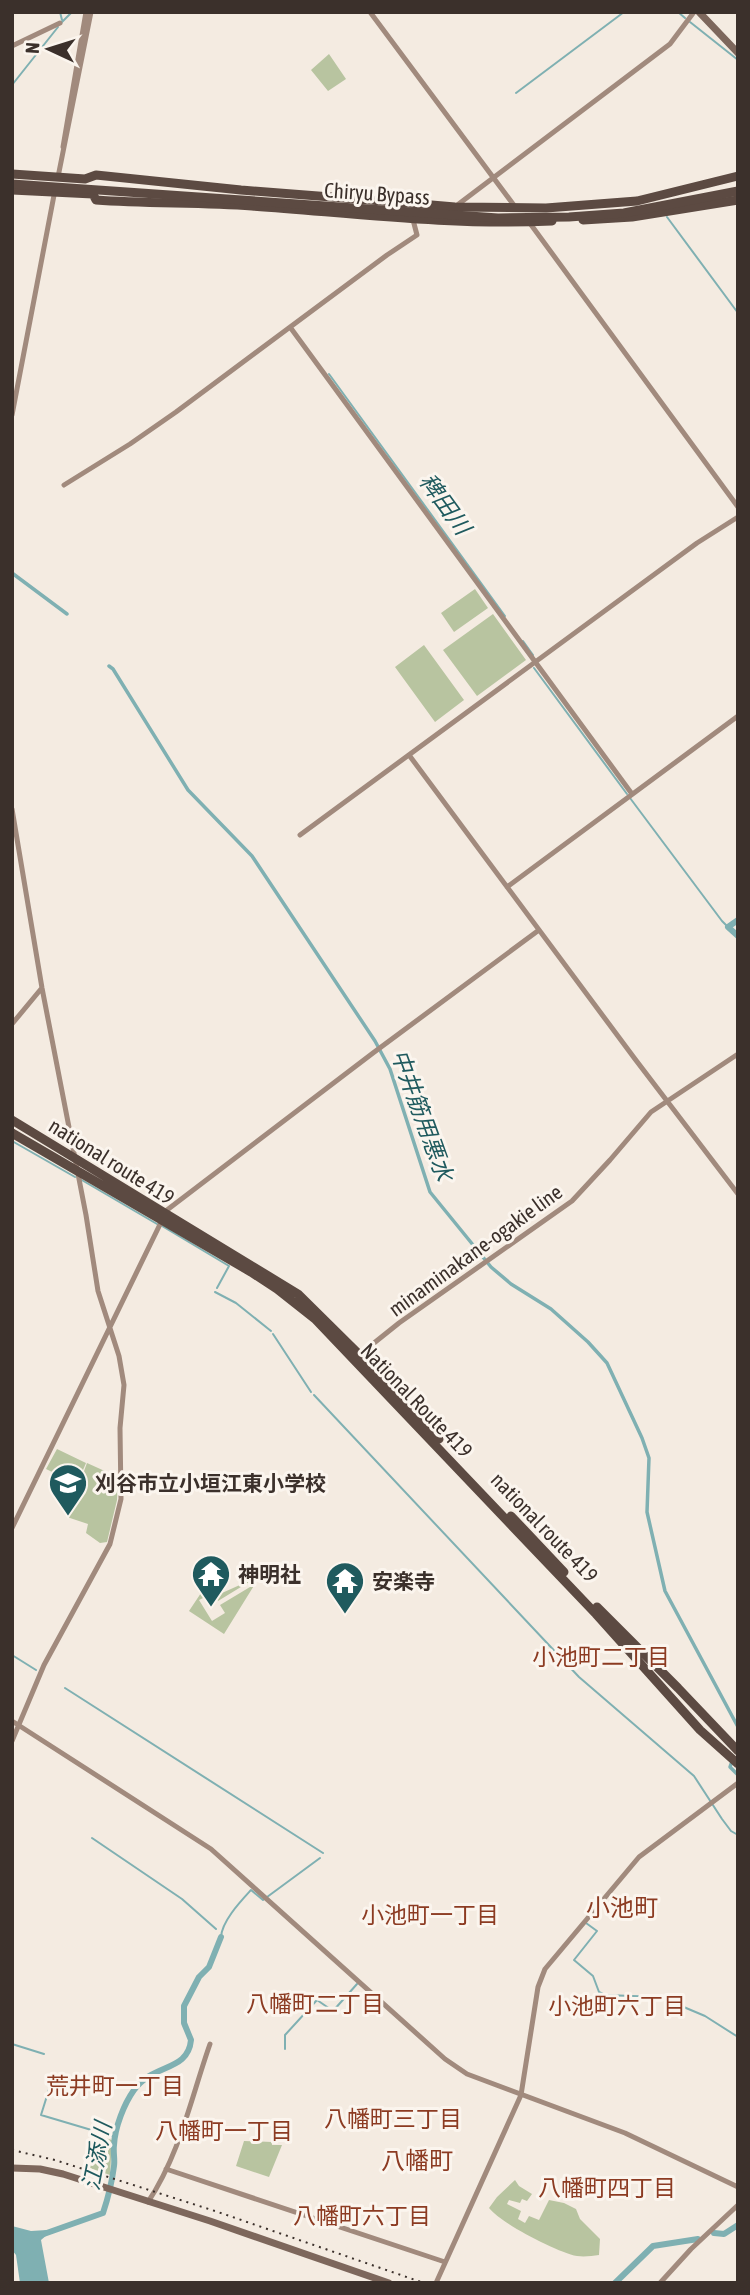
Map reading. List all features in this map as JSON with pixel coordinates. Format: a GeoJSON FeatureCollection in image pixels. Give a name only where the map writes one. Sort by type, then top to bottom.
{"type":"FeatureCollection","features":[{"type":"Feature","properties":{"kind":"highway"},"geometry":{"type":"LineString","coordinates":[[85,179],[96,175],[455,207],[516,208],[575,207],[637,201],[738,176]]}},
{"type":"Feature","properties":{"kind":"highway"},"geometry":{"type":"LineString","coordinates":[[12,176],[185,186],[265,197]]}},
{"type":"Feature","properties":{"kind":"highway","name":"Chiryu Bypass"},"geometry":{"type":"LineString","coordinates":[[12,176],[466,212],[538,214],[610,210],[738,194]]}},
{"type":"Feature","properties":{"kind":"highway"},"geometry":{"type":"LineString","coordinates":[[659,204],[738,181]]}},
{"type":"Feature","properties":{"kind":"highway","name":"Chiryu Bypass"},"geometry":{"type":"LineString","coordinates":[[12,184],[396,213],[498,218],[624,213],[738,194]]}},
{"type":"Feature","properties":{"kind":"highway"},"geometry":{"type":"LineString","coordinates":[[12,190],[217,202],[234,200]]}},
{"type":"Feature","properties":{"kind":"highway"},"geometry":{"type":"LineString","coordinates":[[93,194],[96,200],[126,202],[233,205],[412,218],[529,222],[632,217],[738,194]]}},
{"type":"Feature","properties":{"kind":"highway","name":"national route 419"},"geometry":{"type":"LineString","coordinates":[[12,1120],[75,1157],[163,1217]]}},
{"type":"Feature","properties":{"kind":"highway","name":"National Route 419"},"geometry":{"type":"LineString","coordinates":[[12,1133],[90,1179],[163,1217],[277,1289],[315,1319],[356,1357],[596,1614],[700,1730],[738,1764]]}},
{"type":"Feature","properties":{"kind":"highway","name":"national route 419"},"geometry":{"type":"LineString","coordinates":[[356,1357],[386,1381],[462,1466],[738,1751]]}},
{"type":"Feature","properties":{"kind":"main road"},"geometry":{"type":"LineString","coordinates":[[696,12],[738,52]]}},
{"type":"Feature","properties":{"kind":"main road"},"geometry":{"type":"LineString","coordinates":[[12,2168],[53,2171],[110,2188],[389,2283]]}},
{"type":"Feature","properties":{"kind":"street"},"geometry":{"type":"LineString","coordinates":[[62,158],[69,102],[86,12]]}},
{"type":"Feature","properties":{"kind":"street"},"geometry":{"type":"LineString","coordinates":[[12,415],[92,12]]}},
{"type":"Feature","properties":{"kind":"street"},"geometry":{"type":"LineString","coordinates":[[370,12],[516,208]]}},
{"type":"Feature","properties":{"kind":"street"},"geometry":{"type":"LineString","coordinates":[[455,207],[670,44],[696,12]]}},
{"type":"Feature","properties":{"kind":"street"},"geometry":{"type":"LineString","coordinates":[[12,46],[60,23]]}},
{"type":"Feature","properties":{"kind":"street"},"geometry":{"type":"LineString","coordinates":[[64,485],[142,436],[417,235],[408,203]]}},
{"type":"Feature","properties":{"kind":"street"},"geometry":{"type":"LineString","coordinates":[[529,222],[738,507]]}},
{"type":"Feature","properties":{"kind":"street"},"geometry":{"type":"LineString","coordinates":[[290,327],[630,796]]}},
{"type":"Feature","properties":{"kind":"street"},"geometry":{"type":"LineString","coordinates":[[300,835],[697,543],[738,517]]}},
{"type":"Feature","properties":{"kind":"street"},"geometry":{"type":"LineString","coordinates":[[507,887],[738,716]]}},
{"type":"Feature","properties":{"kind":"street"},"geometry":{"type":"LineString","coordinates":[[409,755],[738,1194]]}},
{"type":"Feature","properties":{"kind":"street"},"geometry":{"type":"LineString","coordinates":[[12,809],[98,1291],[121,1363],[124,1385],[120,1428],[121,1492],[106,1554],[48,1657],[12,1741]]}},
{"type":"Feature","properties":{"kind":"street"},"geometry":{"type":"LineString","coordinates":[[12,1528],[163,1217],[175,1204],[539,930]]}},
{"type":"Feature","properties":{"kind":"street"},"geometry":{"type":"LineString","coordinates":[[12,1024],[42,988]]}},
{"type":"Feature","properties":{"kind":"street","name":"minaminakane-ogakie line"},"geometry":{"type":"LineString","coordinates":[[356,1357],[399,1323],[572,1201],[642,1121],[666,1101],[738,1054]]}},
{"type":"Feature","properties":{"kind":"street"},"geometry":{"type":"LineString","coordinates":[[12,1721],[197,1838],[445,2059],[467,2074],[625,2133],[738,2187]]}},
{"type":"Feature","properties":{"kind":"street"},"geometry":{"type":"LineString","coordinates":[[436,2283],[521,2095],[540,1979],[555,1956],[639,1857],[738,1783]]}},
{"type":"Feature","properties":{"kind":"street"},"geometry":{"type":"LineString","coordinates":[[148,2202],[183,2130],[210,2044]]}},
{"type":"Feature","properties":{"kind":"street"},"geometry":{"type":"LineString","coordinates":[[166,2169],[445,2262]]}},
{"type":"Feature","properties":{"kind":"street"},"geometry":{"type":"LineString","coordinates":[[658,2283],[738,2205]]}},
{"type":"Feature","properties":{"kind":"green space"},"geometry":{"type":"Polygon","coordinates":[[[329,54],[346,79],[328,91],[311,70],[329,54]]]}},
{"type":"Feature","properties":{"kind":"green space"},"geometry":{"type":"Polygon","coordinates":[[[475,589],[488,608],[454,632],[441,613],[475,589]]]}},
{"type":"Feature","properties":{"kind":"green space"},"geometry":{"type":"Polygon","coordinates":[[[493,614],[526,660],[477,696],[443,650],[493,614]]]}},
{"type":"Feature","properties":{"kind":"green space"},"geometry":{"type":"Polygon","coordinates":[[[424,645],[464,700],[435,722],[395,667],[424,645]]]}},
{"type":"Feature","properties":{"kind":"green space"},"geometry":{"type":"Polygon","coordinates":[[[57,1449],[86,1463],[77,1484],[46,1469],[57,1449]]]}},
{"type":"Feature","properties":{"kind":"green space"},"geometry":{"type":"Polygon","coordinates":[[[87,1463],[118,1477],[117,1500],[107,1542],[100,1543],[86,1533],[88,1524],[67,1517],[87,1463]]]}},
{"type":"Feature","properties":{"kind":"green space"},"geometry":{"type":"Polygon","coordinates":[[[248,1575],[254,1579],[218,1601],[213,1593],[199,1600],[212,1621],[225,1613],[220,1605],[255,1584],[224,1634],[189,1611],[201,1593],[214,1587],[222,1593],[242,1584],[248,1575]]]}},
{"type":"Feature","properties":{"kind":"green space"},"geometry":{"type":"Polygon","coordinates":[[[97,2136],[112,2140],[110,2175],[87,2167],[97,2136]]]}},
{"type":"Feature","properties":{"kind":"green space"},"geometry":{"type":"Polygon","coordinates":[[[244,2141],[282,2145],[269,2177],[236,2166],[244,2141]]]}},
{"type":"Feature","properties":{"kind":"green space"},"geometry":{"type":"Polygon","coordinates":[[[515,2180],[532,2194],[527,2201],[522,2199],[520,2203],[509,2200],[507,2204],[521,2211],[518,2219],[525,2223],[529,2216],[539,2220],[549,2200],[564,2203],[576,2209],[580,2219],[600,2239],[599,2255],[577,2256],[557,2249],[517,2229],[489,2208],[515,2180]]]}},
{"type":"Feature","properties":{"kind":"water"},"geometry":{"type":"Polygon","coordinates":[[[12,2226],[31,2231],[47,2230],[48,2234],[41,2240],[49,2283],[20,2283],[16,2255],[12,2250],[12,2226]]]}},
{"type":"Feature","properties":{"kind":"waterway"},"geometry":{"type":"LineString","coordinates":[[60,12],[62,20]]}},
{"type":"Feature","properties":{"kind":"waterway"},"geometry":{"type":"LineString","coordinates":[[61,23],[72,12]]}},
{"type":"Feature","properties":{"kind":"waterway"},"geometry":{"type":"LineString","coordinates":[[516,93],[624,12]]}},
{"type":"Feature","properties":{"kind":"waterway"},"geometry":{"type":"LineString","coordinates":[[678,12],[685,18]]}},
{"type":"Feature","properties":{"kind":"waterway"},"geometry":{"type":"LineString","coordinates":[[690,22],[738,60]]}},
{"type":"Feature","properties":{"kind":"waterway"},"geometry":{"type":"LineString","coordinates":[[12,85],[58,27]]}},
{"type":"Feature","properties":{"kind":"waterway"},"geometry":{"type":"LineString","coordinates":[[667,217],[738,313]]}},
{"type":"Feature","properties":{"kind":"waterway","name":"稗田川"},"geometry":{"type":"LineString","coordinates":[[329,374],[505,616]]}},
{"type":"Feature","properties":{"kind":"waterway","name":"中井筋用悪水"},"geometry":{"type":"LineString","coordinates":[[12,573],[67,614]]}},
{"type":"Feature","properties":{"kind":"waterway","name":"稗田川"},"geometry":{"type":"LineString","coordinates":[[523,641],[533,655]]}},
{"type":"Feature","properties":{"kind":"waterway","name":"中井筋用悪水"},"geometry":{"type":"LineString","coordinates":[[109,666],[188,790],[252,856],[375,1041],[390,1069],[430,1192],[491,1267],[511,1284],[551,1309],[607,1363],[649,1458],[647,1512],[665,1591],[738,1727]]}},
{"type":"Feature","properties":{"kind":"waterway","name":"稗田川"},"geometry":{"type":"LineString","coordinates":[[534,668],[627,794]]}},
{"type":"Feature","properties":{"kind":"waterway","name":"稗田川"},"geometry":{"type":"LineString","coordinates":[[630,798],[728,927]]}},
{"type":"Feature","properties":{"kind":"waterway","name":"稗田川"},"geometry":{"type":"LineString","coordinates":[[738,920],[728,927],[738,936]]}},
{"type":"Feature","properties":{"kind":"waterway"},"geometry":{"type":"LineString","coordinates":[[12,1141],[75,1177]]}},
{"type":"Feature","properties":{"kind":"waterway"},"geometry":{"type":"LineString","coordinates":[[80,1179],[157,1224]]}},
{"type":"Feature","properties":{"kind":"waterway"},"geometry":{"type":"LineString","coordinates":[[162,1226],[229,1266],[217,1288]]}},
{"type":"Feature","properties":{"kind":"waterway"},"geometry":{"type":"LineString","coordinates":[[215,1292],[236,1303],[271,1331]]}},
{"type":"Feature","properties":{"kind":"waterway"},"geometry":{"type":"LineString","coordinates":[[273,1334],[311,1392]]}},
{"type":"Feature","properties":{"kind":"waterway"},"geometry":{"type":"LineString","coordinates":[[314,1395],[579,1677],[694,1776],[722,1819],[731,1831],[738,1835]]}},
{"type":"Feature","properties":{"kind":"waterway"},"geometry":{"type":"LineString","coordinates":[[12,1655],[36,1670]]}},
{"type":"Feature","properties":{"kind":"waterway"},"geometry":{"type":"LineString","coordinates":[[65,1688],[323,1853]]}},
{"type":"Feature","properties":{"kind":"waterway","name":"中井筋用悪水"},"geometry":{"type":"LineString","coordinates":[[731,1764],[730,1767],[738,1775]]}},
{"type":"Feature","properties":{"kind":"waterway"},"geometry":{"type":"LineString","coordinates":[[92,1838],[182,1899],[216,1929]]}},
{"type":"Feature","properties":{"kind":"waterway"},"geometry":{"type":"LineString","coordinates":[[221,1937],[228,1918],[251,1890],[263,1900],[320,1858]]}},
{"type":"Feature","properties":{"kind":"waterway"},"geometry":{"type":"LineString","coordinates":[[586,1923],[597,1931],[574,1960],[593,1976],[599,1992],[605,1995],[660,1997],[705,2016],[738,2037]]}},
{"type":"Feature","properties":{"kind":"waterway","name":"江添川"},"geometry":{"type":"LineString","coordinates":[[41,2235],[103,2213],[113,2172],[116,2131],[124,2109],[142,2081],[184,2058],[191,2040],[184,2023],[184,2006],[199,1977],[209,1967],[221,1937]]}},
{"type":"Feature","properties":{"kind":"waterway"},"geometry":{"type":"LineString","coordinates":[[285,2049],[285,2035],[317,2000],[333,2011],[357,1984]]}},
{"type":"Feature","properties":{"kind":"waterway"},"geometry":{"type":"LineString","coordinates":[[12,2044],[44,2054]]}},
{"type":"Feature","properties":{"kind":"waterway"},"geometry":{"type":"LineString","coordinates":[[51,2083],[41,2115],[115,2137]]}},
{"type":"Feature","properties":{"kind":"waterway"},"geometry":{"type":"LineString","coordinates":[[714,2233],[724,2234],[738,2225]]}},
{"type":"Feature","properties":{"kind":"waterway"},"geometry":{"type":"LineString","coordinates":[[615,2283],[653,2246],[698,2239]]}},
{"type":"Feature","properties":{"kind":"railway"},"geometry":{"type":"LineString","coordinates":[[12,2150],[55,2160],[218,2212],[424,2283]]}},
{"type":"Feature","properties":{"kind":"place","name":"刈谷市立小垣江東小学校"},"geometry":{"type":"Point","coordinates":[68,1517]}},
{"type":"Feature","properties":{"kind":"place","name":"神明社"},"geometry":{"type":"Point","coordinates":[211,1608]}},
{"type":"Feature","properties":{"kind":"place","name":"安楽寺"},"geometry":{"type":"Point","coordinates":[345,1615]}},
{"type":"Feature","properties":{"kind":"district","name":"小池町二丁目"},"geometry":{"type":"Point","coordinates":[601,1657]}},
{"type":"Feature","properties":{"kind":"district","name":"小池町"},"geometry":{"type":"Point","coordinates":[622,1907]}},
{"type":"Feature","properties":{"kind":"district","name":"小池町一丁目"},"geometry":{"type":"Point","coordinates":[430,1915]}},
{"type":"Feature","properties":{"kind":"district","name":"八幡町二丁目"},"geometry":{"type":"Point","coordinates":[315,2004]}},
{"type":"Feature","properties":{"kind":"district","name":"小池町六丁目"},"geometry":{"type":"Point","coordinates":[617,2006]}},
{"type":"Feature","properties":{"kind":"district","name":"荒井町一丁目"},"geometry":{"type":"Point","coordinates":[115,2086]}},
{"type":"Feature","properties":{"kind":"district","name":"八幡町三丁目"},"geometry":{"type":"Point","coordinates":[393,2119]}},
{"type":"Feature","properties":{"kind":"district","name":"八幡町一丁目"},"geometry":{"type":"Point","coordinates":[224,2131]}},
{"type":"Feature","properties":{"kind":"district","name":"八幡町"},"geometry":{"type":"Point","coordinates":[417,2160]}},
{"type":"Feature","properties":{"kind":"district","name":"八幡町四丁目"},"geometry":{"type":"Point","coordinates":[607,2188]}},
{"type":"Feature","properties":{"kind":"district","name":"八幡町六丁目"},"geometry":{"type":"Point","coordinates":[362,2216]}}]}
